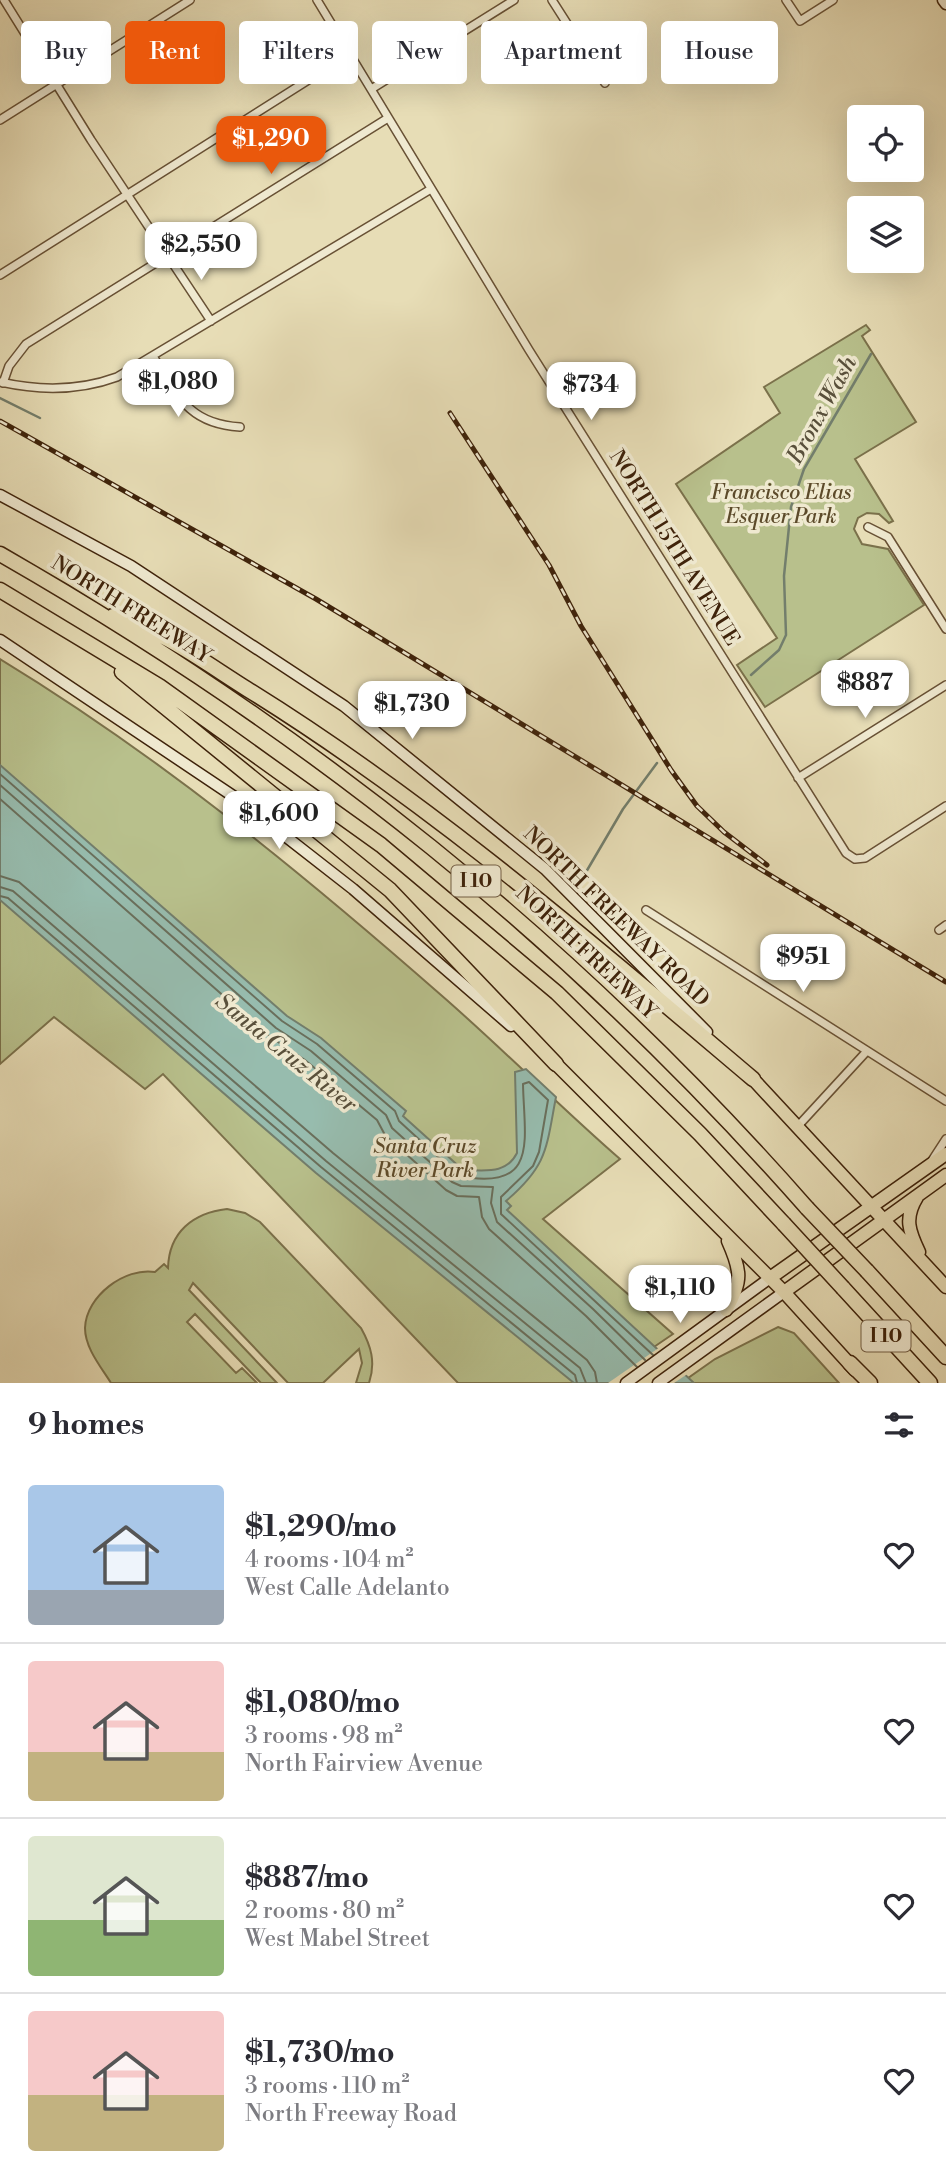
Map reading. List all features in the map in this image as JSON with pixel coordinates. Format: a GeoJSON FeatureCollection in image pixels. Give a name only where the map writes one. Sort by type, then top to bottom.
{"type":"FeatureCollection","features":[{"type":"Feature","properties":{"kind":"highway","name":"NORTH FREEWAY"},"geometry":{"type":"LineString","coordinates":[[0,554],[97,611],[251,710],[343,777],[485,888],[578,971],[726,1116],[807,1208],[946,1356]]}},
{"type":"Feature","properties":{"kind":"highway","name":"I 10"},"geometry":{"type":"LineString","coordinates":[[0,590],[75,633],[230,735],[381,845],[557,993],[700,1134],[929,1383]]}},
{"type":"Feature","properties":{"kind":"highway"},"geometry":{"type":"LineString","coordinates":[[97,611],[145,625],[308,727],[547,905],[753,1079]]}},
{"type":"Feature","properties":{"kind":"highway"},"geometry":{"type":"LineString","coordinates":[[75,633],[390,890],[556,1064]]}},
{"type":"Feature","properties":{"kind":"highway"},"geometry":{"type":"LineString","coordinates":[[850,1363],[869,1383]]}},
{"type":"Feature","properties":{"kind":"main road","name":"NORTH FREEWAY ROAD"},"geometry":{"type":"LineString","coordinates":[[0,495],[131,566],[344,706],[545,869],[753,1079],[946,1287]]}},
{"type":"Feature","properties":{"kind":"main road"},"geometry":{"type":"LineString","coordinates":[[0,640],[239,800],[353,889],[556,1064],[784,1292],[850,1363]]}},
{"type":"Feature","properties":{"kind":"main road"},"geometry":{"type":"LineString","coordinates":[[626,1383],[946,1153]]}},
{"type":"Feature","properties":{"kind":"main road"},"geometry":{"type":"LineString","coordinates":[[658,1383],[944,1177]]}},
{"type":"Feature","properties":{"kind":"main road"},"geometry":{"type":"LineString","coordinates":[[919,1194],[908,1218],[910,1232],[925,1264]]}},
{"type":"Feature","properties":{"kind":"main road"},"geometry":{"type":"LineString","coordinates":[[723,1231],[737,1260],[739,1280],[726,1310]]}},
{"type":"Feature","properties":{"kind":"street"},"geometry":{"type":"LineString","coordinates":[[4,0],[21,26]]}},
{"type":"Feature","properties":{"kind":"street"},"geometry":{"type":"LineString","coordinates":[[111,50],[190,0]]}},
{"type":"Feature","properties":{"kind":"street","name":"NORTH 15TH AVENUE"},"geometry":{"type":"LineString","coordinates":[[317,0],[331,21]]}},
{"type":"Feature","properties":{"kind":"street"},"geometry":{"type":"LineString","coordinates":[[373,88],[514,0]]}},
{"type":"Feature","properties":{"kind":"street"},"geometry":{"type":"LineString","coordinates":[[552,0],[565,21]]}},
{"type":"Feature","properties":{"kind":"street"},"geometry":{"type":"LineString","coordinates":[[786,0],[800,21],[833,0]]}},
{"type":"Feature","properties":{"kind":"street","name":"NORTH 15TH AVENUE"},"geometry":{"type":"LineString","coordinates":[[358,63],[431,189],[846,853],[855,859],[870,856],[946,806]]}},
{"type":"Feature","properties":{"kind":"street"},"geometry":{"type":"LineString","coordinates":[[0,120],[56,84]]}},
{"type":"Feature","properties":{"kind":"street"},"geometry":{"type":"LineString","coordinates":[[59,84],[127,195],[211,321]]}},
{"type":"Feature","properties":{"kind":"street"},"geometry":{"type":"LineString","coordinates":[[0,275],[303,84]]}},
{"type":"Feature","properties":{"kind":"street"},"geometry":{"type":"LineString","coordinates":[[388,118],[168,258],[26,344],[9,366],[1,383],[24,387],[87,386],[117,377],[431,189]]}},
{"type":"Feature","properties":{"kind":"street"},"geometry":{"type":"LineString","coordinates":[[153,356],[176,395],[194,413],[208,422],[240,427]]}},
{"type":"Feature","properties":{"kind":"street"},"geometry":{"type":"LineString","coordinates":[[868,527],[888,537],[946,629]]}},
{"type":"Feature","properties":{"kind":"street"},"geometry":{"type":"LineString","coordinates":[[798,778],[946,685]]}},
{"type":"Feature","properties":{"kind":"street"},"geometry":{"type":"LineString","coordinates":[[646,910],[946,1101]]}},
{"type":"Feature","properties":{"kind":"street"},"geometry":{"type":"LineString","coordinates":[[798,1126],[867,1051]]}},
{"type":"Feature","properties":{"kind":"street"},"geometry":{"type":"LineString","coordinates":[[930,1165],[946,1139]]}},
{"type":"Feature","properties":{"kind":"green space","name":"Francisco Elias Esquer Park"},"geometry":{"type":"Polygon","coordinates":[[[866,325],[870,330],[862,336],[916,422],[855,459],[893,521],[889,523],[879,514],[867,513],[858,518],[854,529],[862,544],[888,549],[924,605],[765,707],[737,665],[777,638],[676,484],[780,413],[764,387],[866,325]]]}},
{"type":"Feature","properties":{"kind":"green space","name":"Santa Cruz River Park"},"geometry":{"type":"Polygon","coordinates":[[[0,659],[116,735],[282,860],[441,995],[620,1159],[543,1219],[673,1334],[601,1383],[458,1383],[163,1074],[145,1089],[54,1017],[0,1064],[0,659]]]}},
{"type":"Feature","properties":{"kind":"green space"},"geometry":{"type":"Polygon","coordinates":[[[227,1209],[245,1213],[260,1222],[361,1328],[371,1354],[369,1383],[356,1383],[362,1363],[359,1349],[323,1383],[288,1383],[193,1283],[189,1290],[277,1383],[261,1383],[195,1314],[187,1322],[236,1373],[242,1368],[257,1383],[111,1383],[94,1357],[86,1335],[87,1316],[92,1305],[109,1286],[120,1279],[132,1274],[155,1272],[164,1264],[168,1268],[173,1244],[185,1226],[204,1215],[227,1209]]]}},
{"type":"Feature","properties":{"kind":"green space"},"geometry":{"type":"Polygon","coordinates":[[[778,1327],[794,1333],[839,1383],[681,1383],[715,1359],[778,1327]]]}},
{"type":"Feature","properties":{"kind":"water","name":"Santa Cruz River"},"geometry":{"type":"Polygon","coordinates":[[[0,765],[287,1016],[321,1038],[406,1111],[403,1116],[463,1170],[501,1168],[517,1153],[515,1072],[526,1069],[556,1097],[543,1155],[530,1177],[506,1201],[511,1206],[507,1210],[694,1383],[574,1383],[316,1173],[0,900],[0,765]]]}},
{"type":"Feature","properties":{"kind":"pier"},"geometry":{"type":"Polygon","coordinates":[[[660,1347],[689,1373],[674,1383],[608,1383],[660,1347]]]}},
{"type":"Feature","properties":{"kind":"waterway","name":"Bronx Wash"},"geometry":{"type":"LineString","coordinates":[[751,675],[779,650],[786,635],[784,576],[791,507],[804,469],[871,354]]}},
{"type":"Feature","properties":{"kind":"waterway"},"geometry":{"type":"LineString","coordinates":[[0,398],[40,418]]}},
{"type":"Feature","properties":{"kind":"waterway","name":"Bronx Wash"},"geometry":{"type":"LineString","coordinates":[[579,884],[623,809],[657,763]]}},
{"type":"Feature","properties":{"kind":"railway"},"geometry":{"type":"LineString","coordinates":[[450,413],[549,565],[581,626],[671,770],[697,806],[724,832],[767,865]]}},
{"type":"Feature","properties":{"kind":"railway"},"geometry":{"type":"LineString","coordinates":[[0,421],[316,599],[946,982]]}}]}
